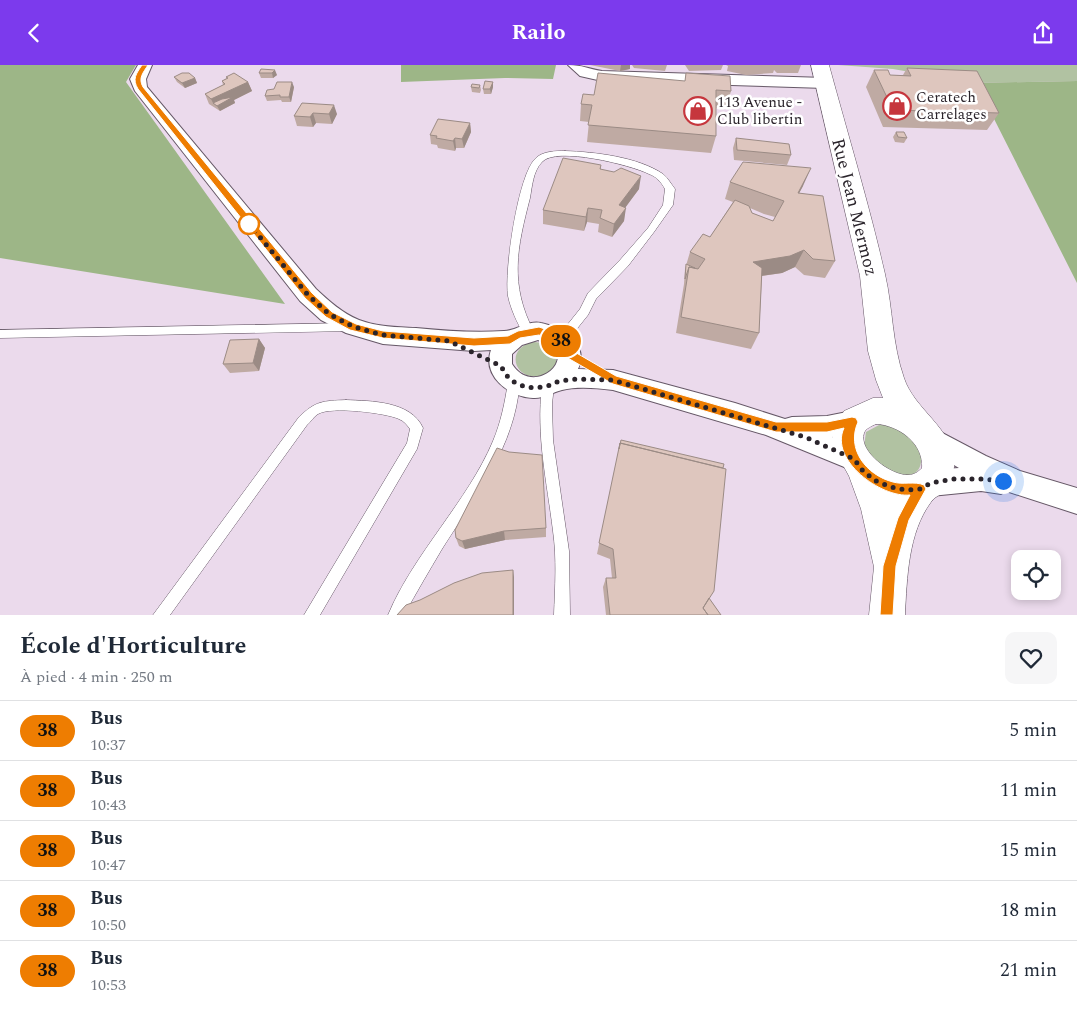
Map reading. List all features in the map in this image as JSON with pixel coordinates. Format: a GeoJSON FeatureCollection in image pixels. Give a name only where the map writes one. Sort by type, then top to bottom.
{"type":"FeatureCollection","features":[{"type":"Feature","properties":{"kind":"street"},"geometry":{"type":"LineString","coordinates":[[145,65],[138,76],[137,82],[140,88],[308,295],[329,314],[354,327],[383,335],[449,341],[474,342],[519,336],[539,331],[613,380]]}},
{"type":"Feature","properties":{"kind":"street"},"geometry":{"type":"LineString","coordinates":[[575,65],[585,73],[602,76],[823,74]]}},
{"type":"Feature","properties":{"kind":"street","name":"Rue Jean Mermoz"},"geometry":{"type":"LineString","coordinates":[[823,74],[873,276],[882,351],[894,392],[923,431]]}},
{"type":"Feature","properties":{"kind":"street"},"geometry":{"type":"LineString","coordinates":[[508,374],[500,357],[504,348],[519,336]]}},
{"type":"Feature","properties":{"kind":"street"},"geometry":{"type":"LineString","coordinates":[[449,341],[530,387],[595,378],[613,380],[776,427],[828,446],[858,465],[876,481],[891,487],[906,490],[981,479],[1016,483]]}},
{"type":"Feature","properties":{"kind":"street"},"geometry":{"type":"LineString","coordinates":[[553,383],[568,368],[564,346]]}},
{"type":"Feature","properties":{"kind":"street","name":"Rue Jean Mermoz"},"geometry":{"type":"LineString","coordinates":[[857,418],[872,400],[876,389],[882,351]]}},
{"type":"Feature","properties":{"kind":"street"},"geometry":{"type":"LineString","coordinates":[[776,427],[827,427],[874,411],[888,412],[903,417],[977,465],[1016,483],[1077,501]]}},
{"type":"Feature","properties":{"kind":"street"},"geometry":{"type":"LineString","coordinates":[[857,418],[848,432],[848,445],[878,509],[890,566]]}},
{"type":"Feature","properties":{"kind":"street"},"geometry":{"type":"LineString","coordinates":[[887,615],[890,566],[904,518],[926,486],[938,474],[939,462],[936,449],[923,431]]}},
{"type":"Feature","properties":{"kind":"lane"},"geometry":{"type":"LineString","coordinates":[[519,336],[518,313],[511,286],[515,243],[531,174],[536,164],[542,157],[558,154],[582,155],[604,157],[647,169],[661,177],[670,189],[668,205],[651,230],[624,263],[592,296],[564,346]]}},
{"type":"Feature","properties":{"kind":"lane"},"geometry":{"type":"LineString","coordinates":[[0,333],[354,327]]}},
{"type":"Feature","properties":{"kind":"lane"},"geometry":{"type":"LineString","coordinates":[[396,615],[423,566],[493,458],[508,417],[508,374]]}},
{"type":"Feature","properties":{"kind":"lane"},"geometry":{"type":"LineString","coordinates":[[553,383],[545,423],[548,466],[560,532],[562,615]]}},
{"type":"Feature","properties":{"kind":"lane"},"geometry":{"type":"LineString","coordinates":[[161,615],[304,421],[315,409],[330,406],[357,407],[385,410],[407,416],[416,428],[413,445],[312,615]]}},
{"type":"Feature","properties":{"kind":"green space"},"geometry":{"type":"Polygon","coordinates":[[[0,65],[136,65],[126,82],[285,304],[0,258],[0,65]]]}},
{"type":"Feature","properties":{"kind":"green space"},"geometry":{"type":"Polygon","coordinates":[[[401,65],[556,65],[553,79],[505,78],[401,82],[401,65]]]}},
{"type":"Feature","properties":{"kind":"green space"},"geometry":{"type":"Polygon","coordinates":[[[838,65],[1077,65],[1077,81],[972,83],[893,69],[838,65]]]}},
{"type":"Feature","properties":{"kind":"green space"},"geometry":{"type":"Polygon","coordinates":[[[1077,81],[1077,283],[989,109],[972,83],[1077,81]]]}},
{"type":"Feature","properties":{"kind":"green space"},"geometry":{"type":"Polygon","coordinates":[[[534,342],[549,347],[554,352],[556,364],[553,370],[547,374],[530,376],[518,368],[516,356],[519,350],[525,345],[534,342]]]}},
{"type":"Feature","properties":{"kind":"green space"},"geometry":{"type":"Polygon","coordinates":[[[879,425],[895,427],[907,434],[916,443],[921,464],[917,472],[908,476],[895,474],[882,469],[877,463],[864,446],[866,432],[879,425]]]}},
{"type":"Feature","properties":{"kind":"building"},"geometry":{"type":"Polygon","coordinates":[[[907,68],[977,71],[999,113],[893,110],[874,70],[888,70],[890,75],[911,76],[907,68]]]}},
{"type":"Feature","properties":{"kind":"building"},"geometry":{"type":"Polygon","coordinates":[[[261,69],[275,70],[272,73],[259,73],[261,69]]]}},
{"type":"Feature","properties":{"kind":"building"},"geometry":{"type":"Polygon","coordinates":[[[182,73],[189,73],[195,78],[182,83],[174,77],[182,73]]]}},
{"type":"Feature","properties":{"kind":"building"},"geometry":{"type":"Polygon","coordinates":[[[234,73],[248,82],[211,99],[205,94],[225,84],[222,81],[234,73]]]}},
{"type":"Feature","properties":{"kind":"building"},"geometry":{"type":"Polygon","coordinates":[[[598,73],[685,81],[686,73],[730,76],[731,91],[716,90],[716,136],[588,125],[592,105],[581,104],[583,94],[594,95],[598,73]]]}},
{"type":"Feature","properties":{"kind":"building"},"geometry":{"type":"Polygon","coordinates":[[[485,81],[493,82],[490,89],[483,89],[485,81]]]}},
{"type":"Feature","properties":{"kind":"building"},"geometry":{"type":"Polygon","coordinates":[[[277,82],[292,82],[289,97],[280,97],[280,95],[265,96],[267,90],[274,89],[277,82]]]}},
{"type":"Feature","properties":{"kind":"building"},"geometry":{"type":"Polygon","coordinates":[[[472,84],[480,85],[479,88],[471,87],[472,84]]]}},
{"type":"Feature","properties":{"kind":"building"},"geometry":{"type":"Polygon","coordinates":[[[233,97],[217,106],[213,103],[222,99],[233,97]]]}},
{"type":"Feature","properties":{"kind":"building"},"geometry":{"type":"Polygon","coordinates":[[[302,103],[334,105],[329,114],[313,113],[310,117],[294,116],[302,103]]]}},
{"type":"Feature","properties":{"kind":"building"},"geometry":{"type":"Polygon","coordinates":[[[438,119],[470,123],[462,139],[455,138],[453,141],[430,135],[438,119]]]}},
{"type":"Feature","properties":{"kind":"building"},"geometry":{"type":"Polygon","coordinates":[[[896,132],[904,132],[907,138],[898,137],[896,132]]]}},
{"type":"Feature","properties":{"kind":"building"},"geometry":{"type":"Polygon","coordinates":[[[736,138],[789,144],[791,155],[737,150],[736,138]]]}},
{"type":"Feature","properties":{"kind":"building"},"geometry":{"type":"Polygon","coordinates":[[[563,158],[601,165],[600,169],[614,172],[621,168],[641,176],[619,205],[626,208],[614,224],[600,218],[602,210],[588,208],[586,217],[543,210],[563,158]]]}},
{"type":"Feature","properties":{"kind":"building"},"geometry":{"type":"Polygon","coordinates":[[[743,162],[811,168],[798,193],[823,196],[835,261],[813,259],[804,250],[790,256],[753,262],[762,268],[759,333],[681,317],[689,267],[698,269],[705,259],[690,252],[703,234],[710,237],[735,200],[749,206],[752,213],[773,221],[784,201],[730,182],[743,162]]]}},
{"type":"Feature","properties":{"kind":"building"},"geometry":{"type":"Polygon","coordinates":[[[686,264],[695,268],[689,267],[685,279],[686,264]]]}},
{"type":"Feature","properties":{"kind":"building"},"geometry":{"type":"Polygon","coordinates":[[[259,339],[253,363],[223,364],[230,340],[259,339]]]}},
{"type":"Feature","properties":{"kind":"building"},"geometry":{"type":"Polygon","coordinates":[[[621,440],[724,464],[723,468],[620,443],[621,440]]]}},
{"type":"Feature","properties":{"kind":"building"},"geometry":{"type":"Polygon","coordinates":[[[620,443],[726,469],[714,591],[703,608],[708,615],[610,615],[606,578],[616,578],[613,549],[599,543],[620,443]]]}},
{"type":"Feature","properties":{"kind":"building"},"geometry":{"type":"Polygon","coordinates":[[[497,448],[509,452],[542,455],[546,528],[504,531],[462,541],[456,538],[455,530],[497,448]]]}},
{"type":"Feature","properties":{"kind":"building"},"geometry":{"type":"Polygon","coordinates":[[[513,570],[513,615],[397,615],[406,605],[454,583],[482,573],[513,570]]]}},
{"type":"Feature","properties":{"kind":"building"},"geometry":{"type":"Polygon","coordinates":[[[709,598],[721,615],[708,615],[703,608],[709,598]]]}},
{"type":"Feature","properties":{"kind":"bus line","name":"38"},"geometry":{"type":"LineString","coordinates":[[145,65],[138,76],[137,82],[140,88],[308,295],[329,314],[354,327],[383,335],[474,342],[510,340],[528,331],[539,331],[549,333],[558,338],[565,345],[569,354],[613,380],[776,427],[827,427],[852,422],[848,432],[848,445],[854,459],[863,471],[876,481],[891,487],[906,490],[920,489],[904,518],[897,538],[890,566],[887,615]]}},
{"type":"Feature","properties":{"kind":"place","name":"Ceratech Carrelages"},"geometry":{"type":"Point","coordinates":[897,106]}},
{"type":"Feature","properties":{"kind":"place","name":"113 Avenue - Club libertin"},"geometry":{"type":"Point","coordinates":[698,111]}},
{"type":"Feature","properties":{"kind":"route"},"geometry":{"type":"LineString","coordinates":[[249,224],[308,295],[329,314],[354,327],[383,335],[449,341],[486,357],[501,366],[506,375],[514,382],[525,387],[536,388],[548,386],[559,381],[578,379],[613,380],[805,437],[854,459],[863,471],[876,481],[906,490],[920,489],[931,483],[954,479],[1003,481]]}}]}
